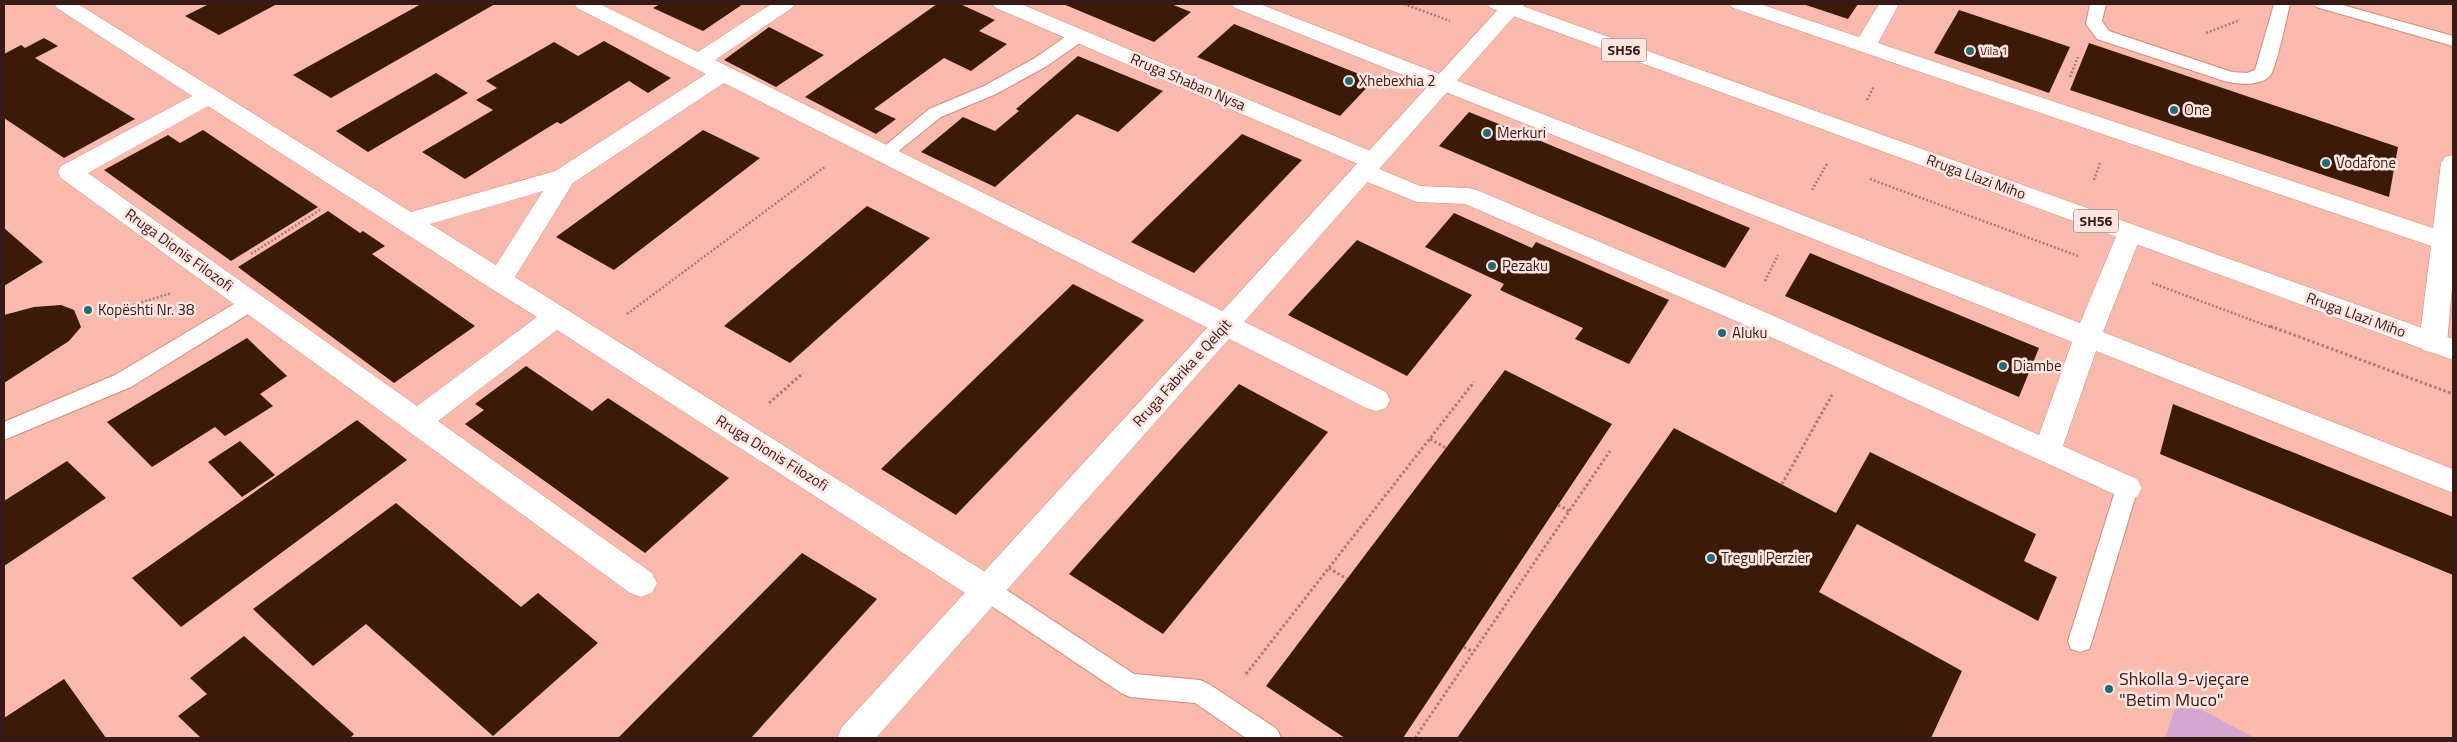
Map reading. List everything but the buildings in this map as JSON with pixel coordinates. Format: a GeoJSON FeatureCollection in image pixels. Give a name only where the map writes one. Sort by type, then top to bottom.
{"type":"FeatureCollection","features":[{"type":"Feature","properties":{"kind":"street","name":"Rruga Dionis Filozofi"},"geometry":{"type":"LineString","coordinates":[[64,4],[987,590]]}},
{"type":"Feature","properties":{"kind":"street"},"geometry":{"type":"LineString","coordinates":[[584,4],[1376,400]]}},
{"type":"Feature","properties":{"kind":"street"},"geometry":{"type":"LineString","coordinates":[[699,61],[785,4]]}},
{"type":"Feature","properties":{"kind":"street","name":"Rruga Shaban Nysa"},"geometry":{"type":"LineString","coordinates":[[1003,4],[1368,166],[1417,194],[1468,196],[1747,315]]}},
{"type":"Feature","properties":{"kind":"street"},"geometry":{"type":"LineString","coordinates":[[1242,4],[2453,482]]}},
{"type":"Feature","properties":{"kind":"street"},"geometry":{"type":"LineString","coordinates":[[1740,4],[2449,242]]}},
{"type":"Feature","properties":{"kind":"street"},"geometry":{"type":"LineString","coordinates":[[1865,46],[1890,4]]}},
{"type":"Feature","properties":{"kind":"street","name":"Rruga Fabrika e Qelqit"},"geometry":{"type":"LineString","coordinates":[[854,738],[1443,82],[1507,5]]}},
{"type":"Feature","properties":{"kind":"street","name":"Rruga Llazi Miho"},"geometry":{"type":"LineString","coordinates":[[1507,5],[2443,346]]}},
{"type":"Feature","properties":{"kind":"street"},"geometry":{"type":"LineString","coordinates":[[407,222],[564,177],[722,74]]}},
{"type":"Feature","properties":{"kind":"street","name":"Rruga Dionis Filozofi"},"geometry":{"type":"LineString","coordinates":[[209,96],[70,172],[641,583]]}},
{"type":"Feature","properties":{"kind":"street"},"geometry":{"type":"LineString","coordinates":[[2443,346],[2453,163]]}},
{"type":"Feature","properties":{"kind":"street"},"geometry":{"type":"LineString","coordinates":[[500,281],[564,177]]}},
{"type":"Feature","properties":{"kind":"street"},"geometry":{"type":"LineString","coordinates":[[2047,452],[2087,338],[2129,233]]}},
{"type":"Feature","properties":{"kind":"street"},"geometry":{"type":"LineString","coordinates":[[1747,315],[2127,488]]}},
{"type":"Feature","properties":{"kind":"street"},"geometry":{"type":"LineString","coordinates":[[416,422],[556,317]]}},
{"type":"Feature","properties":{"kind":"lane"},"geometry":{"type":"LineString","coordinates":[[2098,4],[2092,21],[2097,30],[2111,39],[2230,77],[2258,76],[2263,72],[2281,5]]}},
{"type":"Feature","properties":{"kind":"lane"},"geometry":{"type":"LineString","coordinates":[[2322,4],[2453,41]]}},
{"type":"Feature","properties":{"kind":"lane"},"geometry":{"type":"LineString","coordinates":[[884,154],[935,113],[990,90],[1041,62],[1078,36]]}},
{"type":"Feature","properties":{"kind":"lane"},"geometry":{"type":"LineString","coordinates":[[4,431],[123,381],[251,303]]}},
{"type":"Feature","properties":{"kind":"lane"},"geometry":{"type":"LineString","coordinates":[[2080,641],[2127,488]]}},
{"type":"Feature","properties":{"kind":"lane"},"geometry":{"type":"LineString","coordinates":[[987,590],[1130,685],[1200,692],[1268,738]]}},
{"type":"Feature","properties":{"kind":"path"},"geometry":{"type":"LineString","coordinates":[[2182,62],[2192,38],[2281,5]]}},
{"type":"Feature","properties":{"kind":"path"},"geometry":{"type":"LineString","coordinates":[[2057,110],[2092,21]]}},
{"type":"Feature","properties":{"kind":"path"},"geometry":{"type":"LineString","coordinates":[[592,339],[859,142]]}},
{"type":"Feature","properties":{"kind":"path"},"geometry":{"type":"LineString","coordinates":[[1809,197],[1827,164]]}},
{"type":"Feature","properties":{"kind":"path"},"geometry":{"type":"LineString","coordinates":[[215,276],[354,189]]}},
{"type":"Feature","properties":{"kind":"path"},"geometry":{"type":"LineString","coordinates":[[1747,315],[1795,221]]}},
{"type":"Feature","properties":{"kind":"path"},"geometry":{"type":"LineString","coordinates":[[103,314],[157,298]]}},
{"type":"Feature","properties":{"kind":"path"},"geometry":{"type":"LineString","coordinates":[[1782,484],[1851,362]]}},
{"type":"Feature","properties":{"kind":"path"},"geometry":{"type":"LineString","coordinates":[[1221,706],[1474,382]]}},
{"type":"Feature","properties":{"kind":"path"},"geometry":{"type":"LineString","coordinates":[[1430,439],[1446,448]]}},
{"type":"Feature","properties":{"kind":"path"},"geometry":{"type":"LineString","coordinates":[[1415,738],[1610,451]]}},
{"type":"Feature","properties":{"kind":"path"},"geometry":{"type":"LineString","coordinates":[[1558,505],[1569,511]]}},
{"type":"Feature","properties":{"kind":"path"},"geometry":{"type":"LineString","coordinates":[[1329,568],[1347,579]]}},
{"type":"Feature","properties":{"kind":"path"},"geometry":{"type":"LineString","coordinates":[[1464,647],[1473,652]]}},
{"type":"Feature","properties":{"kind":"shaded area"},"geometry":{"type":"Polygon","coordinates":[[[2179,698],[2255,738],[2165,738],[2179,698]]]}},
{"type":"Feature","properties":{"kind":"place","name":"Vila 1"},"geometry":{"type":"Point","coordinates":[1970,51]}},
{"type":"Feature","properties":{"kind":"place","name":"Xhebexhia 2"},"geometry":{"type":"Point","coordinates":[1349,81]}},
{"type":"Feature","properties":{"kind":"place","name":"One"},"geometry":{"type":"Point","coordinates":[2174,110]}},
{"type":"Feature","properties":{"kind":"place","name":"Merkuri"},"geometry":{"type":"Point","coordinates":[1487,133]}},
{"type":"Feature","properties":{"kind":"place","name":"Vodafone"},"geometry":{"type":"Point","coordinates":[2326,163]}},
{"type":"Feature","properties":{"kind":"place","name":"Pezaku"},"geometry":{"type":"Point","coordinates":[1492,266]}},
{"type":"Feature","properties":{"kind":"place","name":"Kopështi Nr. 38"},"geometry":{"type":"Point","coordinates":[88,310]}},
{"type":"Feature","properties":{"kind":"place","name":"Aluku"},"geometry":{"type":"Point","coordinates":[1722,333]}},
{"type":"Feature","properties":{"kind":"place","name":"Diambe"},"geometry":{"type":"Point","coordinates":[2003,366]}},
{"type":"Feature","properties":{"kind":"place","name":"Tregu i Perzier"},"geometry":{"type":"Point","coordinates":[1711,558]}},
{"type":"Feature","properties":{"kind":"place","name":"Shkolla 9-vjeçare \"Betim Muco\""},"geometry":{"type":"Point","coordinates":[2109,689]}}]}
